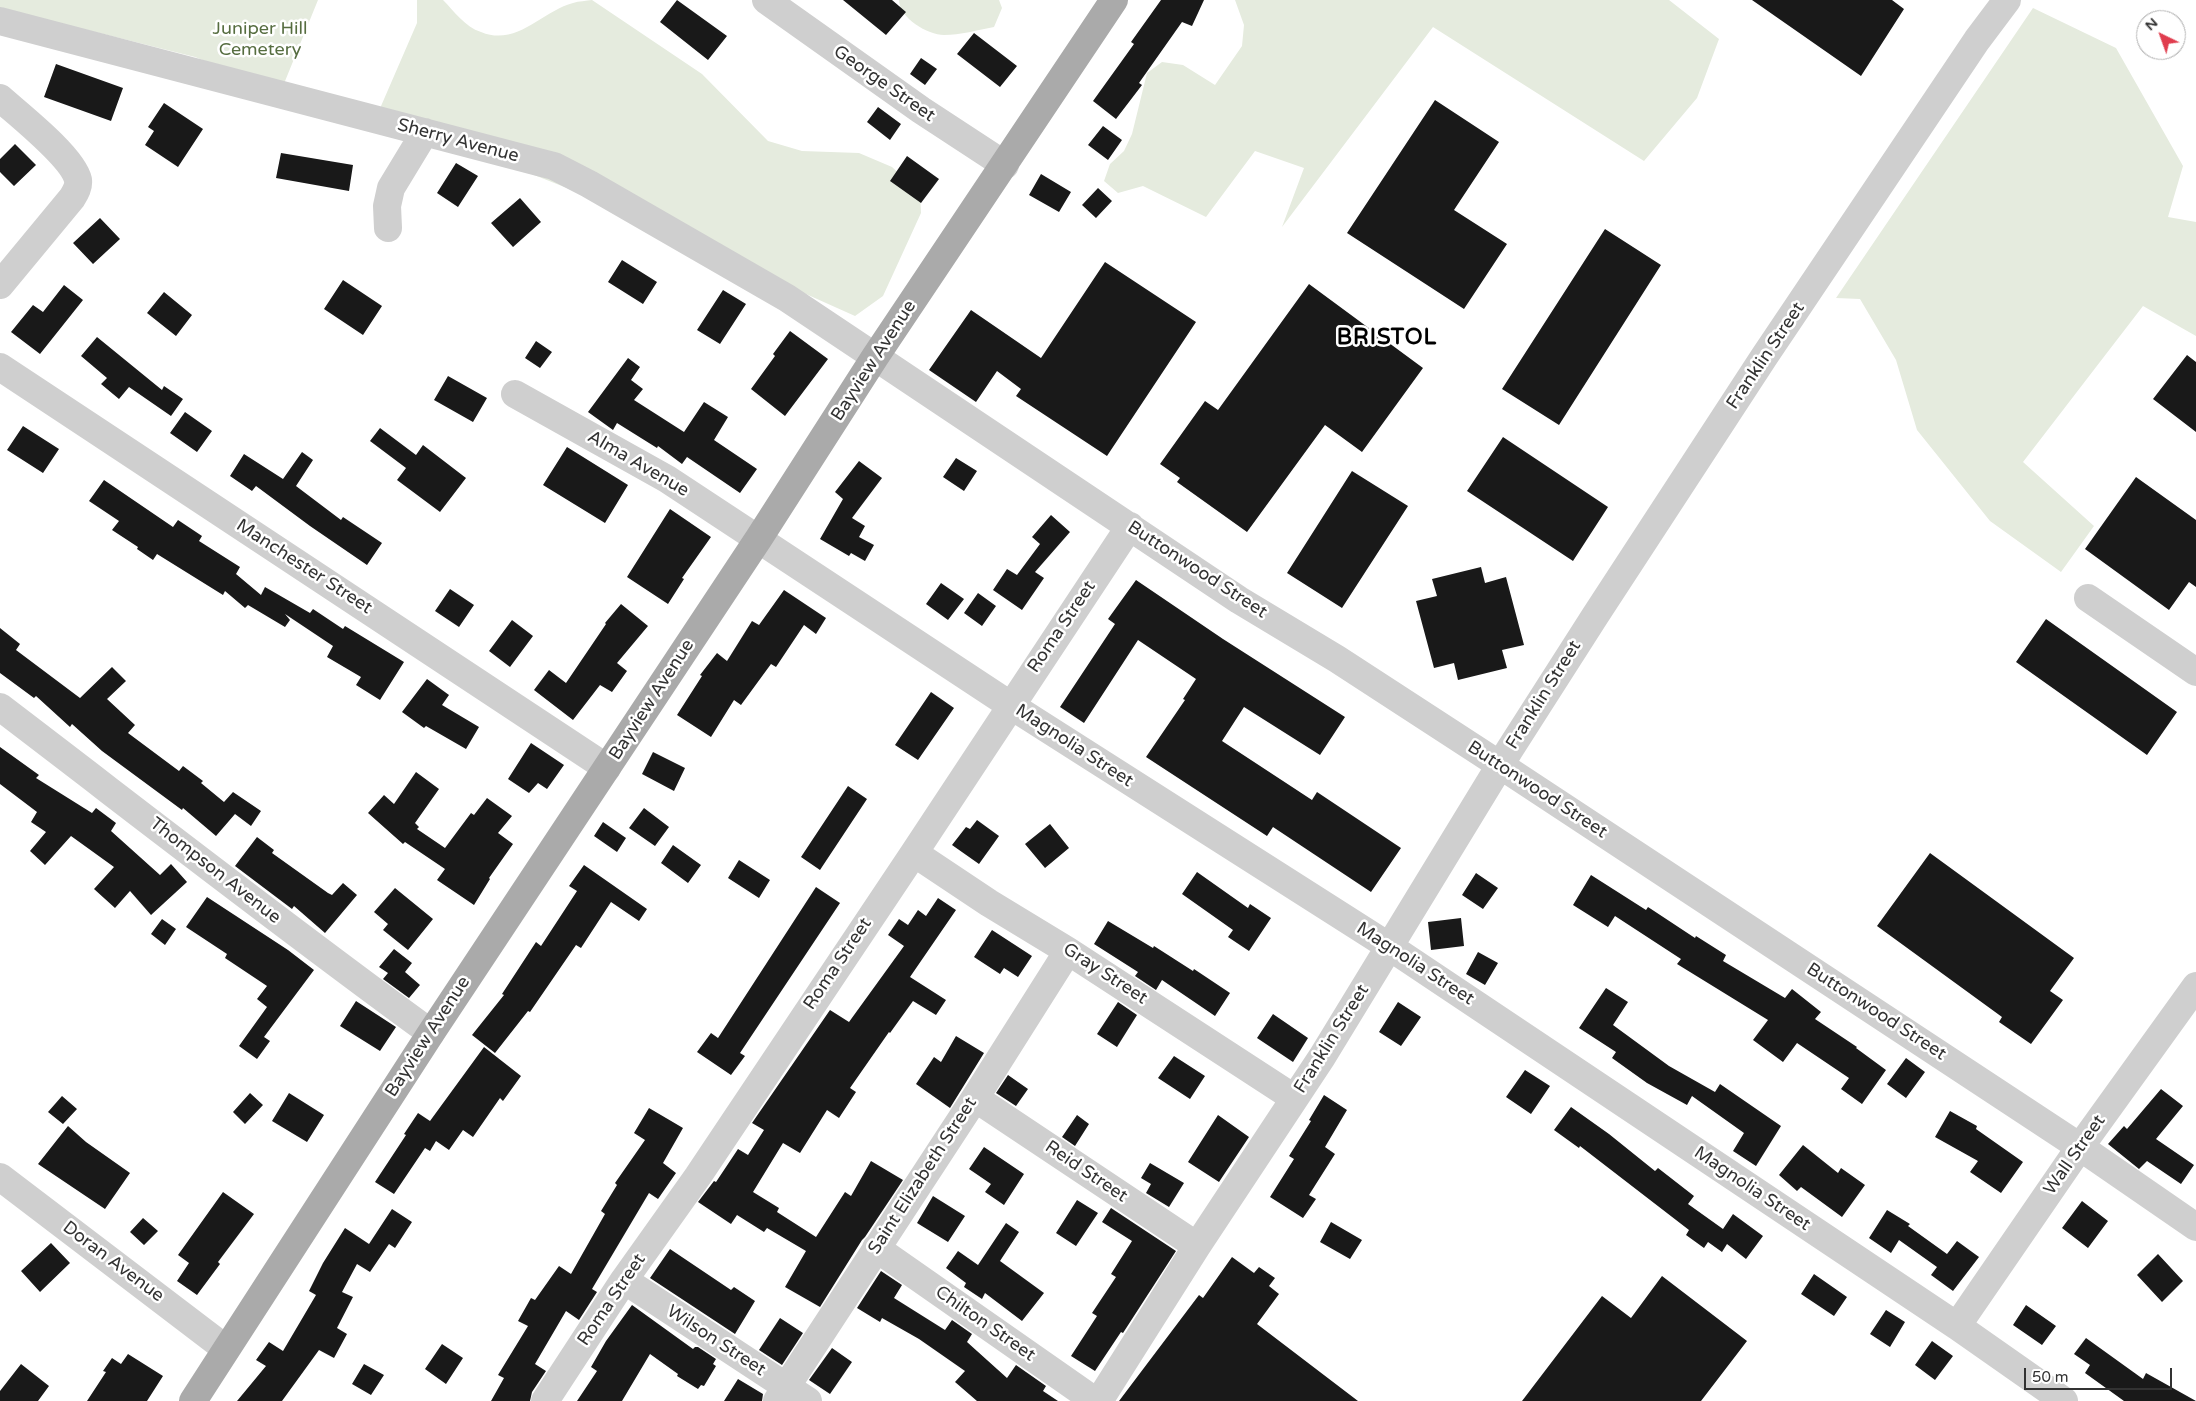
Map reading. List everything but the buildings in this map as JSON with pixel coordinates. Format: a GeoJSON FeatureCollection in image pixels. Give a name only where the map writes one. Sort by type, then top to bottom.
{"type":"FeatureCollection","features":[{"type":"Feature","properties":{"kind":"main road","name":"Bayview Avenue"},"geometry":{"type":"LineString","coordinates":[[193,1401],[431,1033],[608,768],[875,357],[1114,0]]}},
{"type":"Feature","properties":{"kind":"street","name":"George Street"},"geometry":{"type":"LineString","coordinates":[[766,0],[921,110],[1005,165]]}},
{"type":"Feature","properties":{"kind":"street","name":"Franklin Street"},"geometry":{"type":"LineString","coordinates":[[1099,1401],[1197,1246],[1322,1057],[1500,765],[1595,616],[1764,357],[1977,40],[2007,0]]}},
{"type":"Feature","properties":{"kind":"street","name":"Sherry Avenue"},"geometry":{"type":"LineString","coordinates":[[0,21],[554,166],[589,184],[787,298],[875,357]]}},
{"type":"Feature","properties":{"kind":"street"},"geometry":{"type":"LineString","coordinates":[[0,98],[49,141],[70,165],[78,179],[78,187],[72,198],[0,285]]}},
{"type":"Feature","properties":{"kind":"street"},"geometry":{"type":"LineString","coordinates":[[388,228],[387,206],[391,188],[426,132]]}},
{"type":"Feature","properties":{"kind":"street","name":"Buttonwood Street"},"geometry":{"type":"LineString","coordinates":[[875,357],[1239,600],[1337,659],[1500,765],[2080,1147],[2196,1227]]}},
{"type":"Feature","properties":{"kind":"street","name":"Manchester Street"},"geometry":{"type":"LineString","coordinates":[[0,367],[608,768]]}},
{"type":"Feature","properties":{"kind":"street","name":"Alma Avenue"},"geometry":{"type":"LineString","coordinates":[[515,394],[668,479],[759,538]]}},
{"type":"Feature","properties":{"kind":"street","name":"Roma Street"},"geometry":{"type":"LineString","coordinates":[[545,1401],[624,1280],[698,1176],[914,853],[1130,526]]}},
{"type":"Feature","properties":{"kind":"street","name":"Magnolia Street"},"geometry":{"type":"LineString","coordinates":[[759,538],[1010,705],[1390,947],[1956,1326],[2064,1401]]}},
{"type":"Feature","properties":{"kind":"street"},"geometry":{"type":"LineString","coordinates":[[2088,598],[2196,672]]}},
{"type":"Feature","properties":{"kind":"street","name":"Thompson Avenue"},"geometry":{"type":"LineString","coordinates":[[0,707],[194,854],[243,894],[431,1033]]}},
{"type":"Feature","properties":{"kind":"street","name":"Gray Street"},"geometry":{"type":"LineString","coordinates":[[914,853],[989,903],[1068,950],[1294,1098]]}},
{"type":"Feature","properties":{"kind":"street","name":"Saint Elizabeth Street"},"geometry":{"type":"LineString","coordinates":[[790,1396],[876,1248],[975,1098],[1068,950]]}},
{"type":"Feature","properties":{"kind":"street","name":"Wall Street"},"geometry":{"type":"LineString","coordinates":[[1956,1326],[2080,1147],[2196,986]]}},
{"type":"Feature","properties":{"kind":"street","name":"Reid Street"},"geometry":{"type":"LineString","coordinates":[[975,1098],[1197,1246]]}},
{"type":"Feature","properties":{"kind":"street","name":"Doran Avenue"},"geometry":{"type":"LineString","coordinates":[[0,1177],[226,1349]]}},
{"type":"Feature","properties":{"kind":"street","name":"Chilton Street"},"geometry":{"type":"LineString","coordinates":[[876,1248],[1095,1401]]}},
{"type":"Feature","properties":{"kind":"street","name":"Wilson Street"},"geometry":{"type":"LineString","coordinates":[[624,1280],[790,1396]]}},
{"type":"Feature","properties":{"kind":"green space","name":"Juniper Hill Cemetery"},"geometry":{"type":"Polygon","coordinates":[[[0,0],[318,0],[281,91],[195,57],[0,8],[0,0]]]}},
{"type":"Feature","properties":{"kind":"green space"},"geometry":{"type":"Polygon","coordinates":[[[417,0],[443,0],[460,18],[475,30],[494,35],[506,35],[518,32],[562,7],[575,2],[592,0],[702,74],[768,141],[802,151],[859,153],[892,167],[920,193],[921,213],[883,296],[855,316],[587,196],[378,113],[417,23],[417,0]]]}},
{"type":"Feature","properties":{"kind":"green space"},"geometry":{"type":"Polygon","coordinates":[[[899,0],[999,0],[1002,8],[994,27],[944,35],[923,29],[909,19],[900,7],[899,0]]]}},
{"type":"Feature","properties":{"kind":"green space"},"geometry":{"type":"Polygon","coordinates":[[[1235,0],[1669,0],[1719,39],[1697,98],[1644,161],[1433,27],[1282,227],[1304,168],[1255,151],[1206,217],[1143,186],[1118,193],[1104,181],[1110,164],[1124,151],[1132,134],[1147,73],[1162,62],[1183,65],[1215,85],[1242,46],[1244,25],[1235,0]]]}},
{"type":"Feature","properties":{"kind":"green space"},"geometry":{"type":"Polygon","coordinates":[[[2033,8],[2116,48],[2183,166],[2168,217],[2196,222],[2196,336],[2143,306],[2023,462],[2094,526],[2061,572],[1990,521],[1917,430],[1896,360],[1860,299],[1836,298],[2033,8]]]}},
{"type":"Feature","properties":{"kind":"district","name":"BRISTOL"},"geometry":{"type":"Point","coordinates":[1387,338]}}]}
